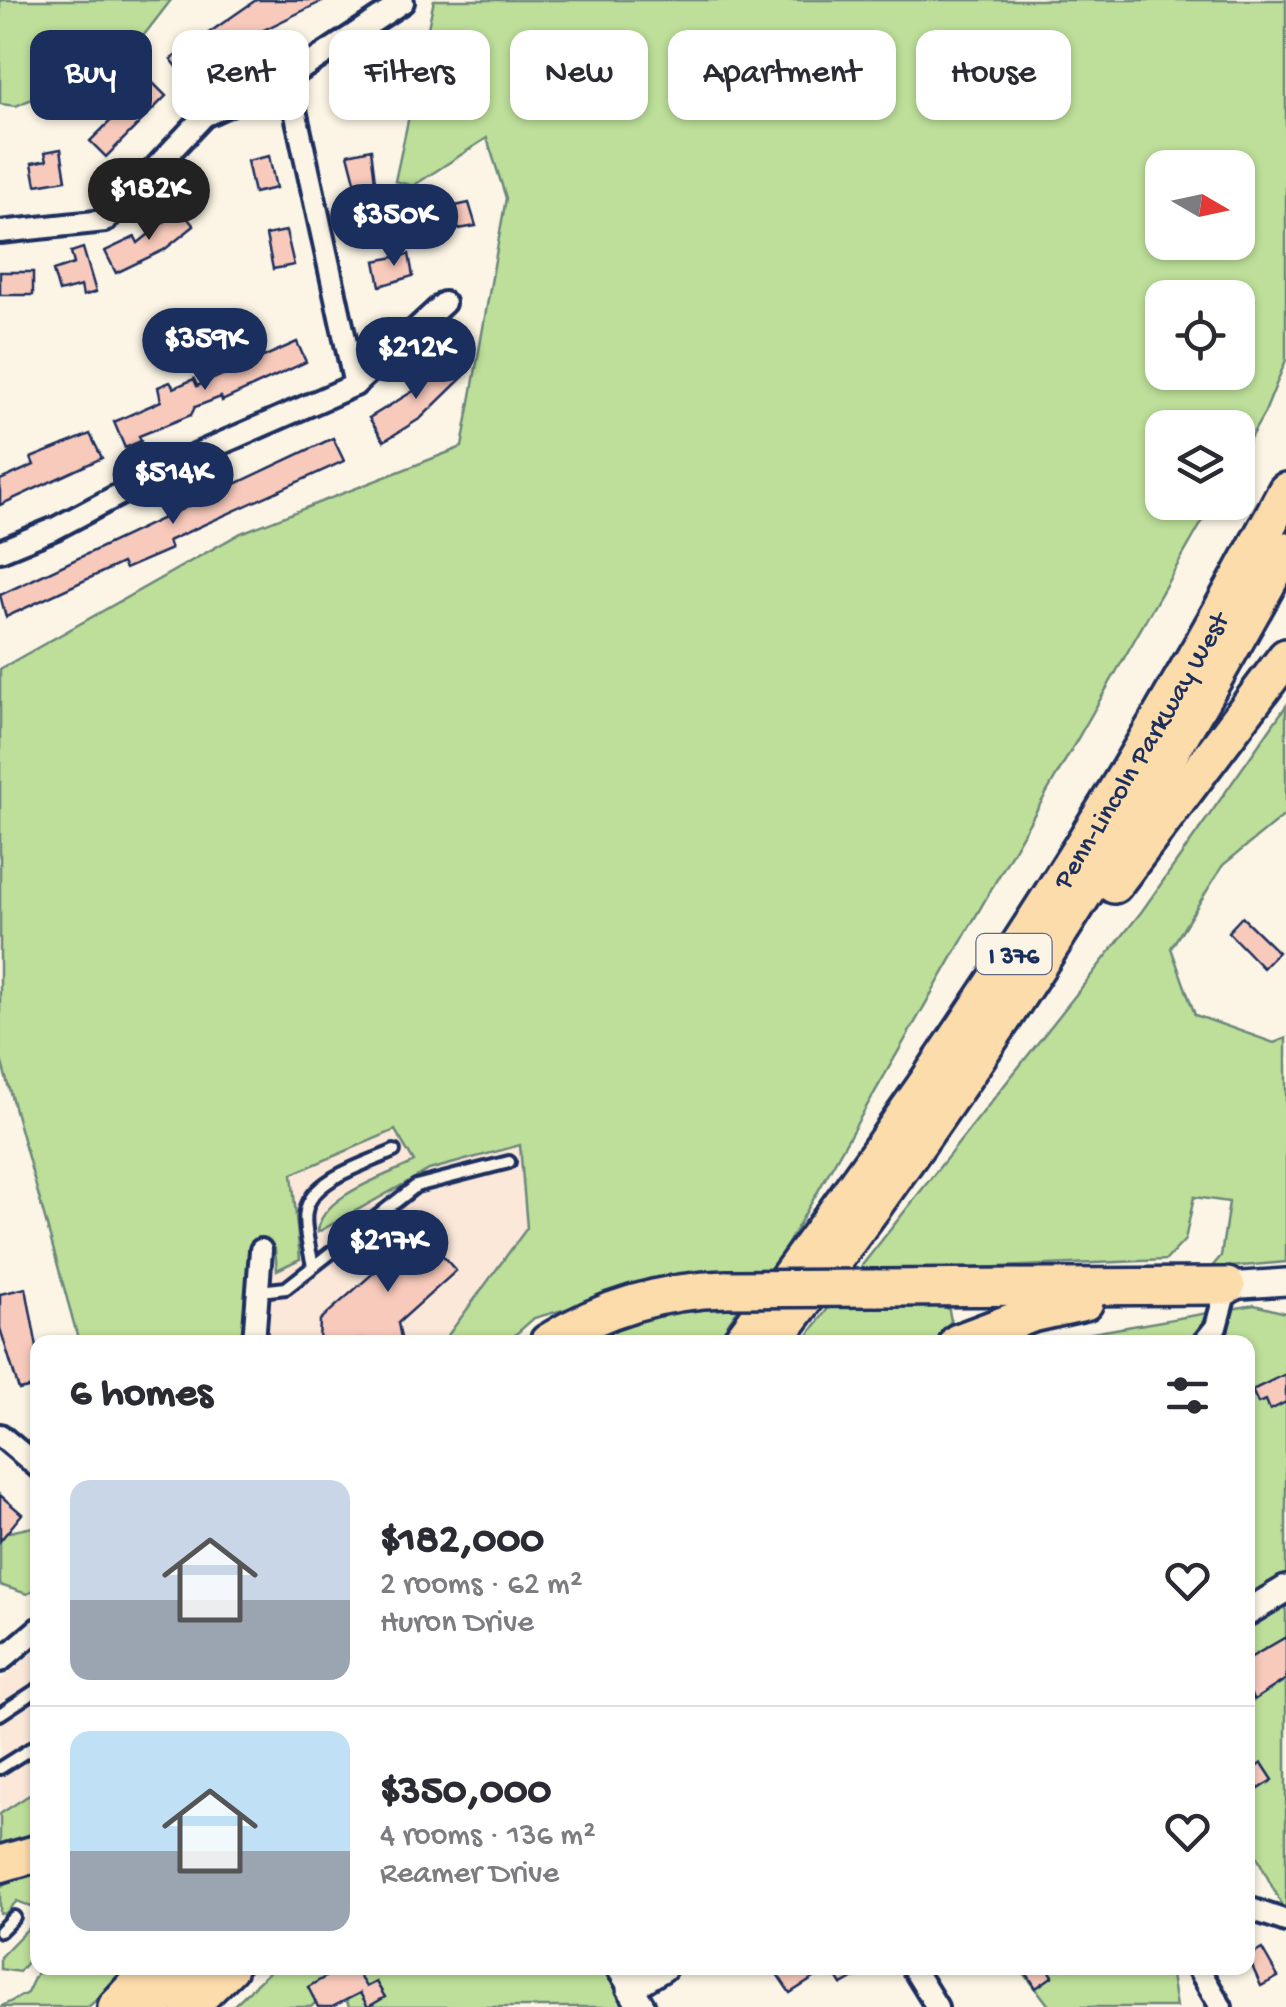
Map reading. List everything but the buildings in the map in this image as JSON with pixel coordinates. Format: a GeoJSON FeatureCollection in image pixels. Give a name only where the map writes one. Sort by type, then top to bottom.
{"type":"FeatureCollection","features":[{"type":"Feature","properties":{"kind":"highway","name":"Penn-Lincoln Parkway West"},"geometry":{"type":"LineString","coordinates":[[745,1335],[862,1178],[1007,966],[1152,732],[1286,491]]}},
{"type":"Feature","properties":{"kind":"highway","name":"Penn-Lincoln Parkway West"},"geometry":{"type":"LineString","coordinates":[[778,1335],[958,1087],[1100,872],[1286,550]]}},
{"type":"Feature","properties":{"kind":"highway"},"geometry":{"type":"LineString","coordinates":[[958,1087],[1286,656]]}},
{"type":"Feature","properties":{"kind":"highway"},"geometry":{"type":"LineString","coordinates":[[563,1335],[634,1303],[681,1292],[1228,1286]]}},
{"type":"Feature","properties":{"kind":"highway"},"geometry":{"type":"LineString","coordinates":[[978,1335],[1060,1306],[1228,1286]]}},
{"type":"Feature","properties":{"kind":"highway"},"geometry":{"type":"LineString","coordinates":[[954,1288],[970,1311],[963,1335]]}},
{"type":"Feature","properties":{"kind":"highway"},"geometry":{"type":"LineString","coordinates":[[0,1864],[30,1855]]}},
{"type":"Feature","properties":{"kind":"highway"},"geometry":{"type":"LineString","coordinates":[[0,1880],[30,1874]]}},
{"type":"Feature","properties":{"kind":"highway"},"geometry":{"type":"LineString","coordinates":[[116,2007],[145,1975]]}},
{"type":"Feature","properties":{"kind":"highway"},"geometry":{"type":"LineString","coordinates":[[150,2007],[208,1975]]}},
{"type":"Feature","properties":{"kind":"highway"},"geometry":{"type":"LineString","coordinates":[[188,2007],[213,1975]]}},
{"type":"Feature","properties":{"kind":"street"},"geometry":{"type":"LineString","coordinates":[[309,64],[403,2]]}},
{"type":"Feature","properties":{"kind":"street"},"geometry":{"type":"LineString","coordinates":[[0,232],[105,221],[200,120]]}},
{"type":"Feature","properties":{"kind":"street"},"geometry":{"type":"LineString","coordinates":[[297,120],[355,385]]}},
{"type":"Feature","properties":{"kind":"street"},"geometry":{"type":"LineString","coordinates":[[0,551],[56,528],[190,457],[355,385],[444,303]]}},
{"type":"Feature","properties":{"kind":"street"},"geometry":{"type":"LineString","coordinates":[[255,1335],[261,1250]]}},
{"type":"Feature","properties":{"kind":"street"},"geometry":{"type":"LineString","coordinates":[[1210,1335],[1216,1327],[1228,1286],[1286,1282]]}},
{"type":"Feature","properties":{"kind":"street"},"geometry":{"type":"LineString","coordinates":[[0,1435],[30,1460]]}},
{"type":"Feature","properties":{"kind":"street"},"geometry":{"type":"LineString","coordinates":[[1255,1608],[1286,1589]]}},
{"type":"Feature","properties":{"kind":"street"},"geometry":{"type":"LineString","coordinates":[[0,1661],[30,1636]]}},
{"type":"Feature","properties":{"kind":"street"},"geometry":{"type":"LineString","coordinates":[[1255,1910],[1286,1921]]}},
{"type":"Feature","properties":{"kind":"street"},"geometry":{"type":"LineString","coordinates":[[917,1975],[937,2007]]}},
{"type":"Feature","properties":{"kind":"street"},"geometry":{"type":"LineString","coordinates":[[1202,1975],[1221,2007]]}},
{"type":"Feature","properties":{"kind":"lane"},"geometry":{"type":"LineString","coordinates":[[313,1266],[305,1214],[310,1198],[323,1185],[394,1150]]}},
{"type":"Feature","properties":{"kind":"lane"},"geometry":{"type":"LineString","coordinates":[[260,1291],[286,1288],[416,1186],[508,1162]]}},
{"type":"Feature","properties":{"kind":"lane"},"geometry":{"type":"LineString","coordinates":[[0,1714],[30,1693]]}},
{"type":"Feature","properties":{"kind":"lane"},"geometry":{"type":"LineString","coordinates":[[0,1768],[30,1749]]}},
{"type":"Feature","properties":{"kind":"lane"},"geometry":{"type":"LineString","coordinates":[[0,1930],[14,1917]]}},
{"type":"Feature","properties":{"kind":"shaded area"},"geometry":{"type":"Polygon","coordinates":[[[533,1044],[527,1228],[448,1335],[266,1335],[277,1141],[533,1044]]]}},
{"type":"Feature","properties":{"kind":"shaded area"},"geometry":{"type":"Polygon","coordinates":[[[30,1655],[30,1805],[0,1820],[0,1681],[30,1655]]]}},
{"type":"Feature","properties":{"kind":"green space"},"geometry":{"type":"Polygon","coordinates":[[[0,0],[171,0],[148,30],[30,30],[30,100],[16,106],[0,104],[0,0]]]}},
{"type":"Feature","properties":{"kind":"green space"},"geometry":{"type":"Polygon","coordinates":[[[434,0],[1286,0],[1286,360],[1255,429],[1255,410],[1145,410],[1145,520],[1203,520],[771,1273],[661,1282],[534,1318],[515,1335],[448,1335],[527,1228],[520,1145],[429,1170],[318,1232],[321,1219],[342,1198],[414,1162],[395,1130],[292,1174],[300,1259],[277,1270],[275,1249],[248,1264],[243,1335],[77,1335],[0,1056],[0,669],[241,533],[462,447],[506,198],[487,138],[413,186],[395,181],[408,120],[490,120],[490,30],[428,30],[434,0]]]}},
{"type":"Feature","properties":{"kind":"green space"},"geometry":{"type":"Polygon","coordinates":[[[1286,706],[1286,814],[1223,865],[1171,948],[1195,1015],[1274,1043],[1286,1038],[1286,1262],[1210,1269],[1221,1256],[1229,1202],[1194,1197],[1185,1240],[1166,1260],[856,1273],[1142,911],[1286,706]]]}},
{"type":"Feature","properties":{"kind":"green space"},"geometry":{"type":"Polygon","coordinates":[[[939,1300],[949,1310],[951,1321],[940,1335],[808,1335],[832,1303],[939,1300]]]}},
{"type":"Feature","properties":{"kind":"green space"},"geometry":{"type":"Polygon","coordinates":[[[742,1303],[721,1335],[593,1335],[644,1314],[742,1303]]]}},
{"type":"Feature","properties":{"kind":"green space"},"geometry":{"type":"Polygon","coordinates":[[[1254,1305],[1286,1313],[1286,1914],[1255,1853],[1255,1335],[1080,1335],[1254,1305]]]}},
{"type":"Feature","properties":{"kind":"green space"},"geometry":{"type":"Polygon","coordinates":[[[30,1528],[27,1594],[0,1585],[0,1534],[30,1528]]]}},
{"type":"Feature","properties":{"kind":"green space"},"geometry":{"type":"Polygon","coordinates":[[[30,1795],[30,1849],[0,1858],[0,1814],[30,1795]]]}},
{"type":"Feature","properties":{"kind":"green space"},"geometry":{"type":"Polygon","coordinates":[[[30,1867],[30,1906],[17,1901],[5,1914],[0,1913],[0,1887],[30,1867]]]}},
{"type":"Feature","properties":{"kind":"green space"},"geometry":{"type":"Polygon","coordinates":[[[30,1926],[30,1959],[19,1972],[0,1969],[0,1957],[30,1926]]]}},
{"type":"Feature","properties":{"kind":"green space"},"geometry":{"type":"Polygon","coordinates":[[[36,1975],[127,1975],[88,2007],[0,2007],[27,1993],[36,1975]]]}},
{"type":"Feature","properties":{"kind":"green space"},"geometry":{"type":"Polygon","coordinates":[[[266,1975],[611,1975],[632,2007],[349,2007],[339,1979],[311,2007],[232,2007],[266,1975]]]}},
{"type":"Feature","properties":{"kind":"green space"},"geometry":{"type":"Polygon","coordinates":[[[1025,1975],[1171,1975],[1176,2007],[1050,2007],[1025,1975]]]}}]}
